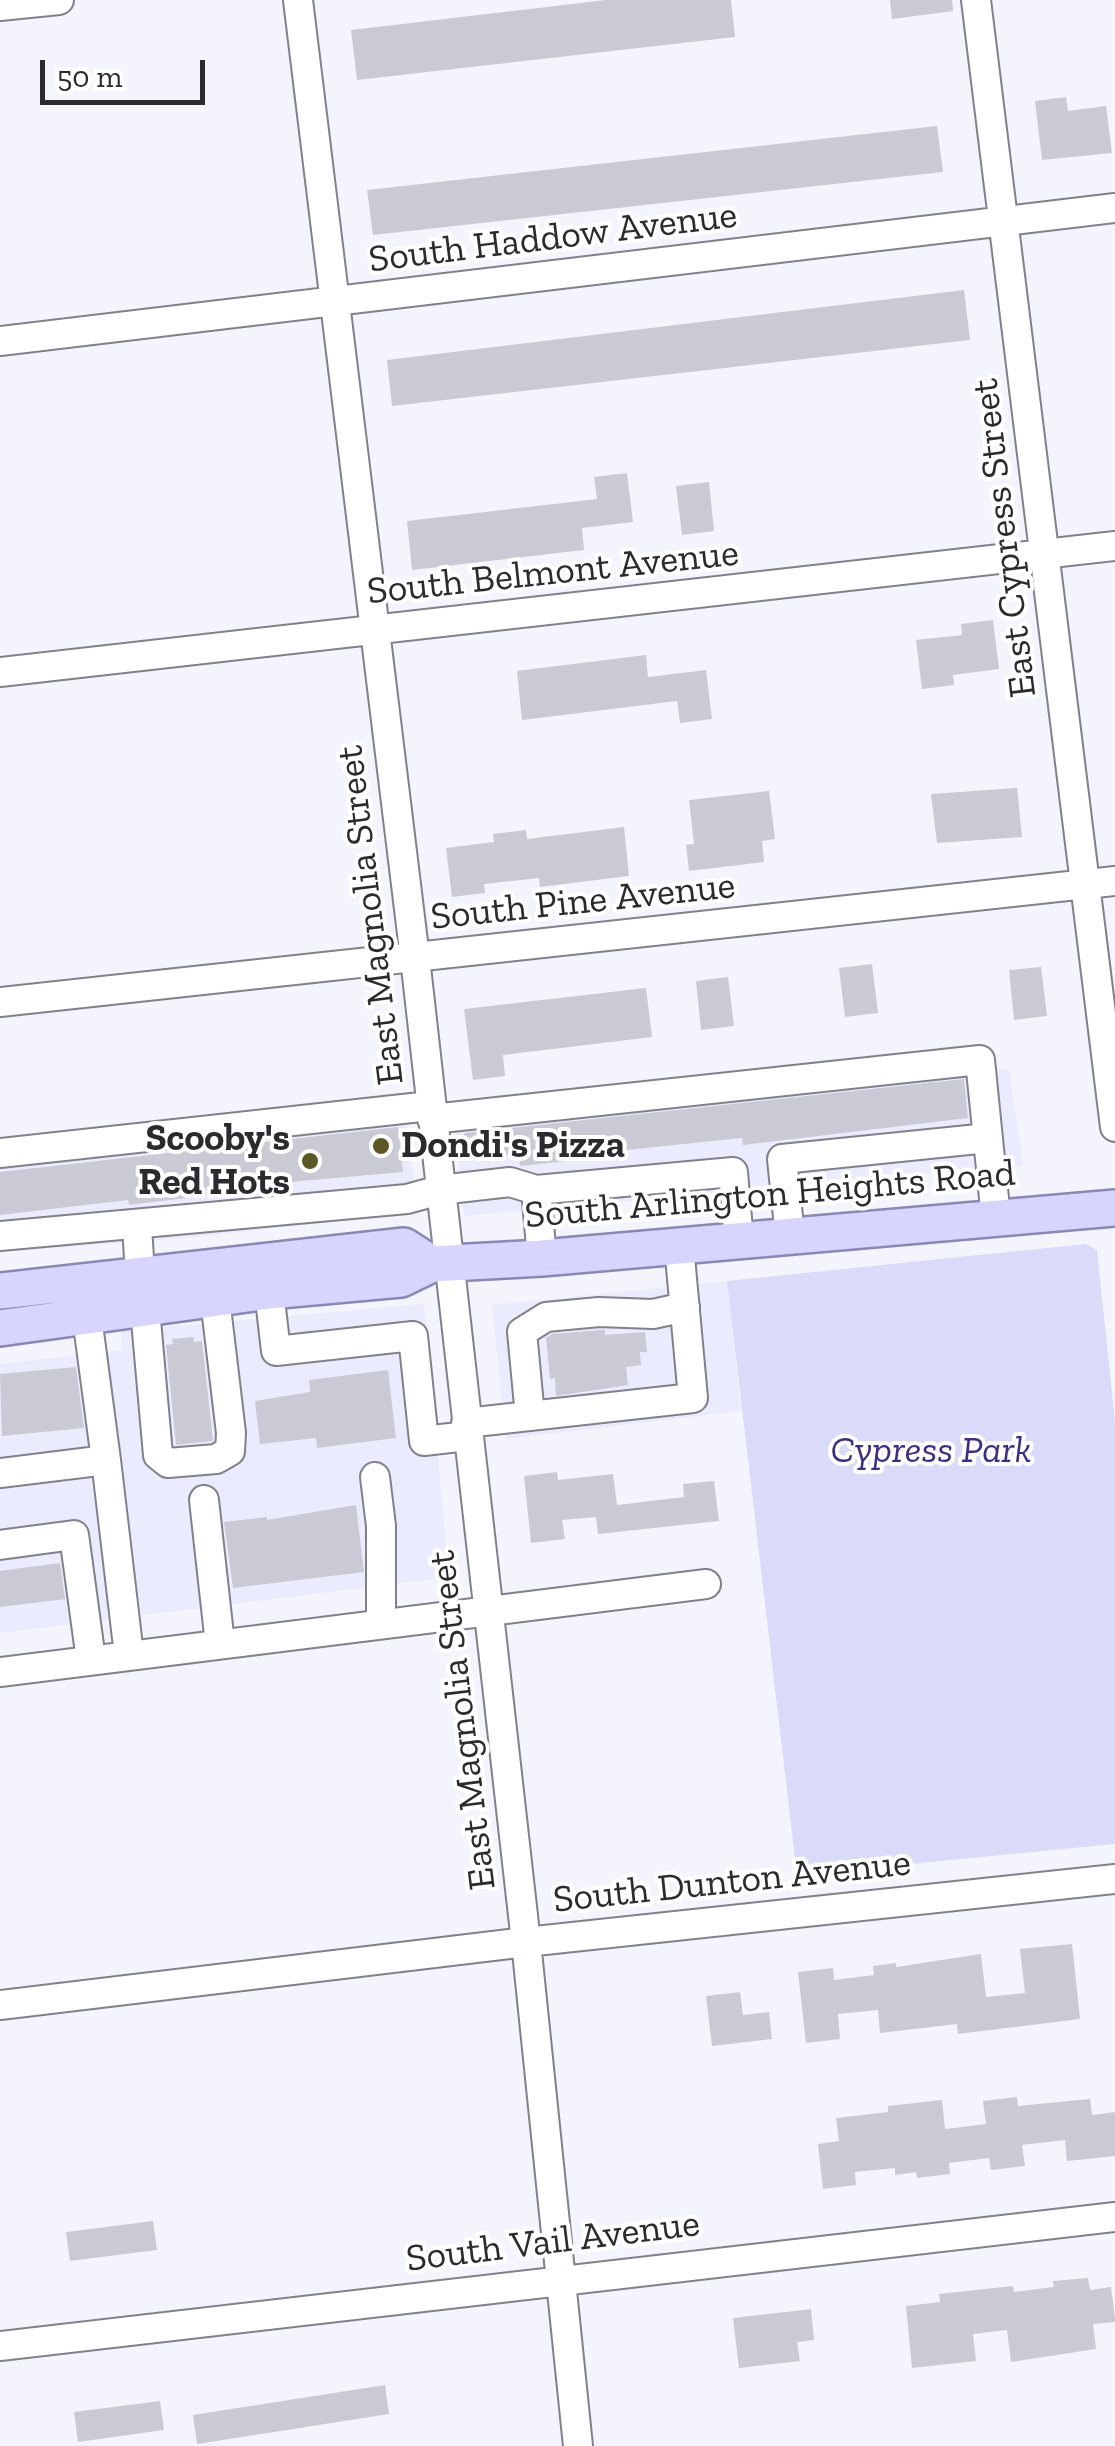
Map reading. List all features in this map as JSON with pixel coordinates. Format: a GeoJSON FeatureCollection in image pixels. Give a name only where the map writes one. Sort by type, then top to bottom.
{"type":"FeatureCollection","features":[{"type":"Feature","properties":{"kind":"main road","name":"South Arlington Heights Road"},"geometry":{"type":"LineString","coordinates":[[0,1328],[87,1317],[143,1292],[262,1277],[401,1278],[440,1263],[542,1258],[1115,1208]]}},
{"type":"Feature","properties":{"kind":"main road","name":"South Arlington Heights Road"},"geometry":{"type":"LineString","coordinates":[[0,1289],[143,1292],[215,1299],[298,1259],[404,1246],[440,1263]]}},
{"type":"Feature","properties":{"kind":"street"},"geometry":{"type":"LineString","coordinates":[[0,6],[58,0]]}},
{"type":"Feature","properties":{"kind":"street","name":"East Magnolia Street"},"geometry":{"type":"LineString","coordinates":[[298,0],[415,958],[440,1190],[440,1263],[466,1429],[488,1612],[578,2446]]}},
{"type":"Feature","properties":{"kind":"street","name":"East Cypress Street"},"geometry":{"type":"LineString","coordinates":[[976,0],[1115,1127]]}},
{"type":"Feature","properties":{"kind":"street","name":"South Haddow Avenue"},"geometry":{"type":"LineString","coordinates":[[0,341],[1115,208]]}},
{"type":"Feature","properties":{"kind":"street","name":"South Belmont Avenue"},"geometry":{"type":"LineString","coordinates":[[0,672],[1115,546]]}},
{"type":"Feature","properties":{"kind":"street","name":"South Pine Avenue"},"geometry":{"type":"LineString","coordinates":[[0,1002],[1115,880]]}},
{"type":"Feature","properties":{"kind":"street"},"geometry":{"type":"LineString","coordinates":[[0,1153],[980,1060],[996,1218]]}},
{"type":"Feature","properties":{"kind":"street"},"geometry":{"type":"LineString","coordinates":[[790,1236],[782,1159],[988,1138]]}},
{"type":"Feature","properties":{"kind":"street"},"geometry":{"type":"LineString","coordinates":[[0,1236],[344,1206],[510,1182],[536,1190],[733,1172],[739,1240]]}},
{"type":"Feature","properties":{"kind":"street"},"geometry":{"type":"LineString","coordinates":[[536,1190],[542,1258]]}},
{"type":"Feature","properties":{"kind":"street"},"geometry":{"type":"LineString","coordinates":[[344,1206],[349,1253]]}},
{"type":"Feature","properties":{"kind":"street"},"geometry":{"type":"LineString","coordinates":[[290,1211],[298,1259]]}},
{"type":"Feature","properties":{"kind":"street"},"geometry":{"type":"LineString","coordinates":[[251,1214],[276,1351],[413,1336],[424,1441],[530,1416],[693,1398],[679,1246]]}},
{"type":"Feature","properties":{"kind":"street"},"geometry":{"type":"LineString","coordinates":[[137,1226],[158,1455],[168,1464],[216,1459],[230,1451],[215,1299]]}},
{"type":"Feature","properties":{"kind":"street"},"geometry":{"type":"LineString","coordinates":[[530,1416],[522,1332],[546,1317],[599,1312],[654,1314],[685,1307]]}},
{"type":"Feature","properties":{"kind":"street"},"geometry":{"type":"LineString","coordinates":[[87,1317],[129,1655]]}},
{"type":"Feature","properties":{"kind":"street"},"geometry":{"type":"LineString","coordinates":[[0,1473],[106,1460]]}},
{"type":"Feature","properties":{"kind":"street"},"geometry":{"type":"LineString","coordinates":[[375,1477],[381,1526],[381,1624]]}},
{"type":"Feature","properties":{"kind":"street"},"geometry":{"type":"LineString","coordinates":[[204,1500],[220,1644]]}},
{"type":"Feature","properties":{"kind":"street"},"geometry":{"type":"LineString","coordinates":[[0,1545],[74,1534],[91,1660]]}},
{"type":"Feature","properties":{"kind":"street"},"geometry":{"type":"LineString","coordinates":[[0,1671],[706,1584]]}},
{"type":"Feature","properties":{"kind":"street","name":"South Dunton Avenue"},"geometry":{"type":"LineString","coordinates":[[0,2005],[526,1942],[1115,1879]]}},
{"type":"Feature","properties":{"kind":"street","name":"South Vail Avenue"},"geometry":{"type":"LineString","coordinates":[[0,2346],[1115,2217]]}},
{"type":"Feature","properties":{"kind":"shaded area"},"geometry":{"type":"Polygon","coordinates":[[[1009,1069],[1023,1165],[464,1216],[454,1127],[1009,1069]]]}},
{"type":"Feature","properties":{"kind":"shaded area"},"geometry":{"type":"Polygon","coordinates":[[[407,1125],[417,1211],[198,1237],[0,1252],[0,1167],[407,1125]]]}},
{"type":"Feature","properties":{"kind":"shaded area"},"geometry":{"type":"Polygon","coordinates":[[[727,1281],[741,1411],[506,1439],[492,1305],[727,1281]]]}},
{"type":"Feature","properties":{"kind":"shaded area"},"geometry":{"type":"Polygon","coordinates":[[[424,1304],[449,1577],[0,1633],[0,1364],[122,1350],[121,1331],[424,1304]]]}},
{"type":"Feature","properties":{"kind":"green space","name":"Cypress Park"},"geometry":{"type":"Polygon","coordinates":[[[1086,1244],[1097,1250],[1115,1422],[1115,1844],[797,1875],[727,1281],[1086,1244]]]}},
{"type":"Feature","properties":{"kind":"building"},"geometry":{"type":"Polygon","coordinates":[[[606,0],[731,0],[735,37],[357,80],[351,30],[606,0]]]}},
{"type":"Feature","properties":{"kind":"building"},"geometry":{"type":"Polygon","coordinates":[[[890,0],[952,0],[953,11],[892,19],[890,0]]]}},
{"type":"Feature","properties":{"kind":"building"},"geometry":{"type":"Polygon","coordinates":[[[1066,97],[1068,111],[1106,106],[1112,153],[1042,160],[1035,101],[1066,97]]]}},
{"type":"Feature","properties":{"kind":"building"},"geometry":{"type":"Polygon","coordinates":[[[937,126],[943,172],[373,235],[367,190],[937,126]]]}},
{"type":"Feature","properties":{"kind":"building"},"geometry":{"type":"Polygon","coordinates":[[[964,290],[970,340],[392,406],[387,360],[964,290]]]}},
{"type":"Feature","properties":{"kind":"building"},"geometry":{"type":"Polygon","coordinates":[[[627,473],[633,522],[582,528],[584,550],[412,570],[407,521],[597,499],[594,477],[627,473]]]}},
{"type":"Feature","properties":{"kind":"building"},"geometry":{"type":"Polygon","coordinates":[[[709,482],[714,531],[682,535],[676,486],[709,482]]]}},
{"type":"Feature","properties":{"kind":"building"},"geometry":{"type":"Polygon","coordinates":[[[993,620],[999,669],[953,675],[954,685],[922,689],[916,640],[962,635],[961,624],[993,620]]]}},
{"type":"Feature","properties":{"kind":"building"},"geometry":{"type":"Polygon","coordinates":[[[646,655],[648,677],[706,670],[712,719],[680,723],[677,701],[522,720],[517,671],[646,655]]]}},
{"type":"Feature","properties":{"kind":"building"},"geometry":{"type":"Polygon","coordinates":[[[1017,788],[1022,837],[937,843],[931,794],[1017,788]]]}},
{"type":"Feature","properties":{"kind":"building"},"geometry":{"type":"Polygon","coordinates":[[[769,791],[775,839],[762,841],[764,862],[689,871],[686,845],[694,844],[689,800],[769,791]]]}},
{"type":"Feature","properties":{"kind":"building"},"geometry":{"type":"Polygon","coordinates":[[[624,827],[629,876],[540,887],[539,878],[484,884],[485,893],[452,897],[446,848],[494,842],[493,834],[526,830],[527,839],[624,827]]]}},
{"type":"Feature","properties":{"kind":"building"},"geometry":{"type":"Polygon","coordinates":[[[872,964],[878,1013],[845,1017],[839,968],[872,964]]]}},
{"type":"Feature","properties":{"kind":"building"},"geometry":{"type":"Polygon","coordinates":[[[1041,967],[1047,1016],[1014,1020],[1009,970],[1041,967]]]}},
{"type":"Feature","properties":{"kind":"building"},"geometry":{"type":"Polygon","coordinates":[[[728,977],[734,1026],[701,1030],[696,981],[728,977]]]}},
{"type":"Feature","properties":{"kind":"building"},"geometry":{"type":"Polygon","coordinates":[[[646,988],[652,1037],[503,1055],[505,1076],[473,1080],[464,1009],[646,988]]]}},
{"type":"Feature","properties":{"kind":"building"},"geometry":{"type":"Polygon","coordinates":[[[964,1079],[968,1118],[743,1145],[742,1138],[568,1156],[568,1161],[520,1166],[516,1154],[467,1159],[464,1133],[964,1079]]]}},
{"type":"Feature","properties":{"kind":"building"},"geometry":{"type":"Polygon","coordinates":[[[398,1127],[403,1172],[278,1183],[278,1187],[129,1205],[128,1200],[0,1215],[0,1172],[398,1127]]]}},
{"type":"Feature","properties":{"kind":"building"},"geometry":{"type":"Polygon","coordinates":[[[605,1330],[605,1335],[645,1332],[647,1352],[640,1352],[641,1365],[626,1367],[628,1385],[556,1396],[555,1378],[550,1379],[546,1338],[552,1334],[605,1330]]]}},
{"type":"Feature","properties":{"kind":"building"},"geometry":{"type":"Polygon","coordinates":[[[194,1337],[194,1342],[202,1341],[213,1441],[176,1445],[166,1345],[173,1344],[172,1339],[194,1337]]]}},
{"type":"Feature","properties":{"kind":"building"},"geometry":{"type":"Polygon","coordinates":[[[76,1367],[84,1428],[2,1436],[0,1374],[76,1367]]]}},
{"type":"Feature","properties":{"kind":"building"},"geometry":{"type":"Polygon","coordinates":[[[388,1370],[396,1438],[317,1448],[316,1438],[260,1444],[255,1401],[310,1392],[309,1380],[388,1370]]]}},
{"type":"Feature","properties":{"kind":"building"},"geometry":{"type":"Polygon","coordinates":[[[557,1472],[558,1480],[613,1474],[617,1505],[684,1497],[683,1484],[714,1481],[719,1521],[598,1534],[596,1517],[562,1520],[565,1539],[531,1543],[524,1476],[557,1472]]]}},
{"type":"Feature","properties":{"kind":"building"},"geometry":{"type":"Polygon","coordinates":[[[356,1505],[364,1572],[233,1588],[224,1522],[267,1520],[356,1505]]]}},
{"type":"Feature","properties":{"kind":"building"},"geometry":{"type":"Polygon","coordinates":[[[60,1563],[65,1599],[0,1607],[0,1571],[60,1563]]]}},
{"type":"Feature","properties":{"kind":"building"},"geometry":{"type":"Polygon","coordinates":[[[1072,1944],[1080,2019],[958,2034],[957,2024],[880,2033],[878,2010],[838,2014],[840,2039],[806,2043],[798,1972],[833,1968],[834,1980],[874,1975],[873,1966],[896,1963],[896,1967],[981,1954],[986,1997],[1025,1993],[1020,1949],[1072,1944]]]}},
{"type":"Feature","properties":{"kind":"building"},"geometry":{"type":"Polygon","coordinates":[[[740,1992],[743,2015],[769,2012],[772,2039],[712,2046],[706,1996],[740,1992]]]}},
{"type":"Feature","properties":{"kind":"building"},"geometry":{"type":"Polygon","coordinates":[[[1017,2097],[1018,2106],[1090,2099],[1092,2115],[1115,2112],[1115,2156],[1067,2161],[1065,2140],[1022,2145],[1025,2166],[991,2170],[989,2158],[949,2163],[950,2174],[917,2178],[916,2172],[895,2175],[895,2168],[855,2172],[856,2185],[823,2189],[818,2144],[839,2141],[836,2118],[888,2112],[888,2106],[942,2100],[945,2129],[986,2124],[983,2101],[1017,2097]]]}},
{"type":"Feature","properties":{"kind":"building"},"geometry":{"type":"Polygon","coordinates":[[[153,2221],[157,2250],[70,2261],[66,2232],[153,2221]]]}},
{"type":"Feature","properties":{"kind":"building"},"geometry":{"type":"Polygon","coordinates":[[[1088,2278],[1090,2290],[1111,2287],[1115,2318],[1115,2322],[1093,2324],[1096,2349],[1011,2362],[1007,2330],[973,2334],[976,2361],[912,2368],[906,2306],[940,2302],[939,2294],[1013,2286],[1014,2292],[1054,2287],[1053,2281],[1088,2278]]]}},
{"type":"Feature","properties":{"kind":"building"},"geometry":{"type":"Polygon","coordinates":[[[811,2309],[814,2340],[797,2342],[800,2361],[739,2368],[733,2318],[811,2309]]]}},
{"type":"Feature","properties":{"kind":"building"},"geometry":{"type":"Polygon","coordinates":[[[385,2385],[389,2414],[197,2444],[193,2415],[385,2385]]]}},
{"type":"Feature","properties":{"kind":"building"},"geometry":{"type":"Polygon","coordinates":[[[160,2401],[164,2430],[78,2442],[74,2412],[160,2401]]]}},
{"type":"Feature","properties":{"kind":"place","name":"Dondi's Pizza"},"geometry":{"type":"Point","coordinates":[381,1146]}},
{"type":"Feature","properties":{"kind":"place","name":"Scooby's Red Hots"},"geometry":{"type":"Point","coordinates":[310,1161]}}]}
